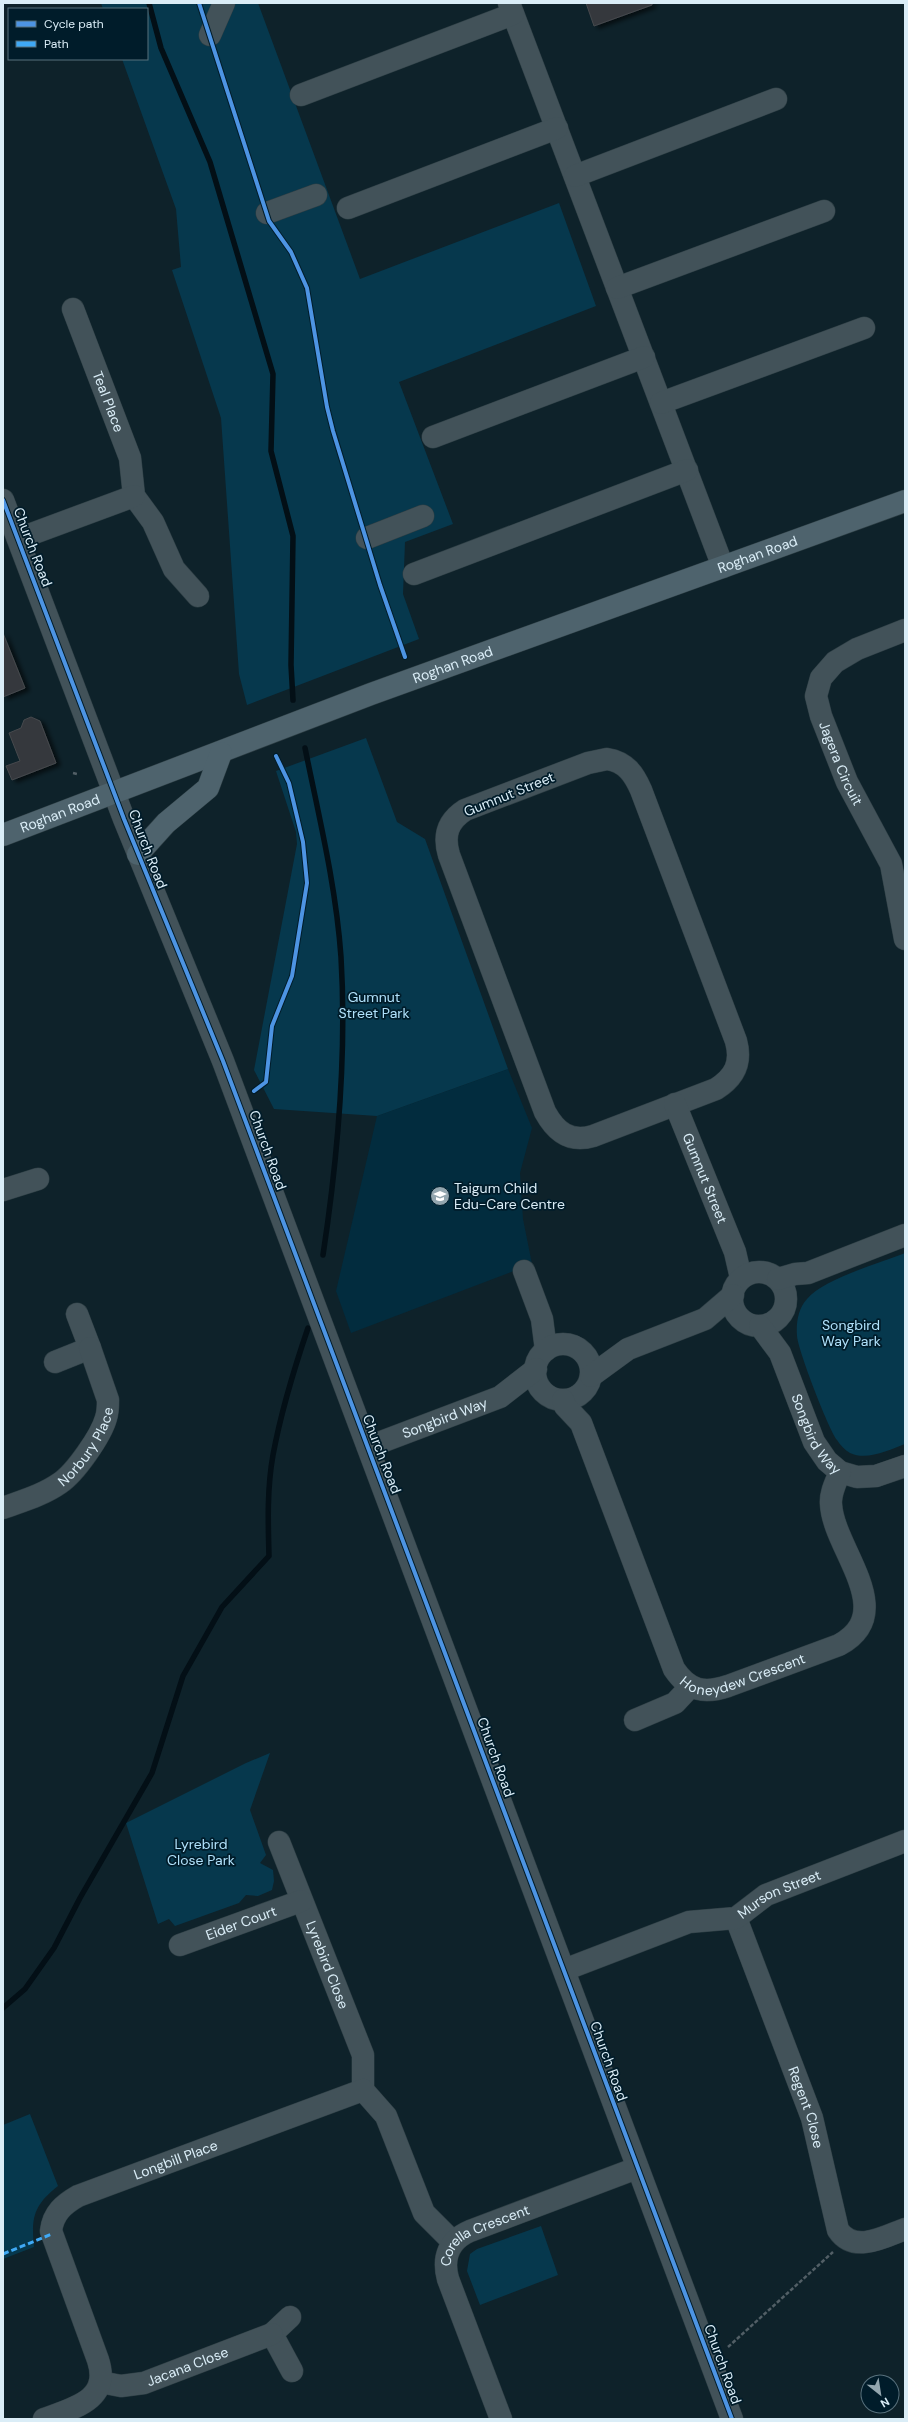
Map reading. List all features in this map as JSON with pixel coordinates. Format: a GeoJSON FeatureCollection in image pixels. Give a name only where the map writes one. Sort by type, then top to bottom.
{"type":"FeatureCollection","features":[{"type":"Feature","properties":{"kind":"main road","name":"Roghan Road"},"geometry":{"type":"LineString","coordinates":[[3,835],[221,753],[371,694],[905,501]]}},
{"type":"Feature","properties":{"kind":"main road"},"geometry":{"type":"LineString","coordinates":[[138,854],[166,823],[208,788],[221,753]]}},
{"type":"Feature","properties":{"kind":"street"},"geometry":{"type":"LineString","coordinates":[[210,36],[224,3]]}},
{"type":"Feature","properties":{"kind":"street"},"geometry":{"type":"LineString","coordinates":[[301,95],[511,9],[724,567]]}},
{"type":"Feature","properties":{"kind":"street"},"geometry":{"type":"LineString","coordinates":[[575,176],[776,99]]}},
{"type":"Feature","properties":{"kind":"street"},"geometry":{"type":"LineString","coordinates":[[348,208],[557,128]]}},
{"type":"Feature","properties":{"kind":"street"},"geometry":{"type":"LineString","coordinates":[[267,213],[316,195]]}},
{"type":"Feature","properties":{"kind":"street"},"geometry":{"type":"LineString","coordinates":[[618,288],[824,211]]}},
{"type":"Feature","properties":{"kind":"street","name":"Teal Place"},"geometry":{"type":"LineString","coordinates":[[73,309],[130,458],[134,496]]}},
{"type":"Feature","properties":{"kind":"street"},"geometry":{"type":"LineString","coordinates":[[661,403],[864,328]]}},
{"type":"Feature","properties":{"kind":"street"},"geometry":{"type":"LineString","coordinates":[[433,437],[644,357]]}},
{"type":"Feature","properties":{"kind":"street"},"geometry":{"type":"LineString","coordinates":[[414,574],[687,470]]}},
{"type":"Feature","properties":{"kind":"street"},"geometry":{"type":"LineString","coordinates":[[18,539],[134,496],[153,522],[174,569],[198,596]]}},
{"type":"Feature","properties":{"kind":"street","name":"Church Road"},"geometry":{"type":"LineString","coordinates":[[3,500],[114,793],[223,1061],[732,2419]]}},
{"type":"Feature","properties":{"kind":"street"},"geometry":{"type":"LineString","coordinates":[[368,538],[423,516]]}},
{"type":"Feature","properties":{"kind":"street","name":"Jagera Circuit"},"geometry":{"type":"LineString","coordinates":[[905,630],[857,649],[835,662],[821,678],[816,696],[821,716],[847,782],[891,864],[905,939]]}},
{"type":"Feature","properties":{"kind":"street","name":"Gumnut Street"},"geometry":{"type":"LineString","coordinates":[[597,760],[615,760],[631,771],[641,790],[738,1051],[737,1068],[724,1084],[675,1104],[585,1138],[568,1137],[555,1128],[545,1112],[448,850],[447,831],[460,814],[475,805],[597,760]]}},
{"type":"Feature","properties":{"kind":"street","name":"Gumnut Street"},"geometry":{"type":"LineString","coordinates":[[675,1104],[735,1252],[742,1282]]}},
{"type":"Feature","properties":{"kind":"street"},"geometry":{"type":"LineString","coordinates":[[3,1190],[38,1180]]}},
{"type":"Feature","properties":{"kind":"street"},"geometry":{"type":"LineString","coordinates":[[782,1287],[795,1274],[808,1273],[905,1235]]}},
{"type":"Feature","properties":{"kind":"street"},"geometry":{"type":"LineString","coordinates":[[524,1271],[542,1319],[548,1355],[537,1381],[570,1391],[588,1360],[583,1353],[570,1345],[548,1355]]}},
{"type":"Feature","properties":{"kind":"street"},"geometry":{"type":"LineString","coordinates":[[762,1272],[782,1287],[785,1308],[768,1323],[746,1322],[740,1318],[735,1311],[742,1282],[762,1272]]}},
{"type":"Feature","properties":{"kind":"street","name":"Songbird Way"},"geometry":{"type":"LineString","coordinates":[[368,1447],[500,1397],[532,1396],[570,1391],[628,1349],[705,1319],[742,1282]]}},
{"type":"Feature","properties":{"kind":"street","name":"Norbury Place"},"geometry":{"type":"LineString","coordinates":[[3,1508],[40,1494],[61,1482],[74,1468],[104,1425],[108,1409],[108,1400],[77,1314]]}},
{"type":"Feature","properties":{"kind":"street","name":"Songbird Way"},"geometry":{"type":"LineString","coordinates":[[705,1319],[720,1321],[740,1318]]}},
{"type":"Feature","properties":{"kind":"street","name":"Songbird Way"},"geometry":{"type":"LineString","coordinates":[[768,1323],[779,1329],[780,1353],[817,1449],[827,1461],[840,1472],[857,1477],[867,1477],[905,1466]]}},
{"type":"Feature","properties":{"kind":"street"},"geometry":{"type":"LineString","coordinates":[[54,1362],[90,1348]]}},
{"type":"Feature","properties":{"kind":"street","name":"Songbird Way"},"geometry":{"type":"LineString","coordinates":[[583,1353],[628,1349]]}},
{"type":"Feature","properties":{"kind":"street","name":"Songbird Way"},"geometry":{"type":"LineString","coordinates":[[500,1397],[548,1355]]}},
{"type":"Feature","properties":{"kind":"street","name":"Honeydew Crescent"},"geometry":{"type":"LineString","coordinates":[[570,1391],[584,1403],[582,1422],[673,1665],[679,1677],[690,1687],[702,1691],[717,1690],[839,1644],[854,1634],[864,1617],[865,1601],[832,1509],[832,1491],[840,1472]]}},
{"type":"Feature","properties":{"kind":"street"},"geometry":{"type":"LineString","coordinates":[[635,1720],[675,1703],[690,1687]]}},
{"type":"Feature","properties":{"kind":"street","name":"Murson Street"},"geometry":{"type":"LineString","coordinates":[[564,1970],[688,1922],[736,1918],[766,1895],[905,1841]]}},
{"type":"Feature","properties":{"kind":"street","name":"Lyrebird Close"},"geometry":{"type":"LineString","coordinates":[[279,1842],[363,2055],[363,2090]]}},
{"type":"Feature","properties":{"kind":"street","name":"Eider Court"},"geometry":{"type":"LineString","coordinates":[[180,1945],[301,1901]]}},
{"type":"Feature","properties":{"kind":"street","name":"Regent Close"},"geometry":{"type":"LineString","coordinates":[[736,1918],[812,2118],[836,2225],[844,2237]]}},
{"type":"Feature","properties":{"kind":"street"},"geometry":{"type":"LineString","coordinates":[[363,2090],[386,2116],[424,2213],[453,2242]]}},
{"type":"Feature","properties":{"kind":"street","name":"Longbill Place"},"geometry":{"type":"LineString","coordinates":[[100,2382],[98,2360],[53,2240],[52,2223],[62,2206],[78,2196],[363,2090]]}},
{"type":"Feature","properties":{"kind":"street","name":"Corella Crescent"},"geometry":{"type":"LineString","coordinates":[[501,2419],[448,2279],[445,2263],[449,2249],[453,2242],[470,2231],[637,2168]]}},
{"type":"Feature","properties":{"kind":"street"},"geometry":{"type":"LineString","coordinates":[[844,2237],[854,2242],[867,2242],[905,2229]]}},
{"type":"Feature","properties":{"kind":"street","name":"Jacana Close"},"geometry":{"type":"LineString","coordinates":[[100,2382],[127,2386],[144,2382],[272,2334],[290,2317]]}},
{"type":"Feature","properties":{"kind":"street"},"geometry":{"type":"LineString","coordinates":[[272,2334],[292,2371]]}},
{"type":"Feature","properties":{"kind":"street"},"geometry":{"type":"LineString","coordinates":[[44,2419],[88,2401],[100,2382]]}},
{"type":"Feature","properties":{"kind":"path"},"geometry":{"type":"LineString","coordinates":[[728,2347],[827,2259],[844,2237]]}},
{"type":"Feature","properties":{"kind":"shaded area","name":"Taigum Child Edu-Care Centre"},"geometry":{"type":"Polygon","coordinates":[[[508,1069],[532,1128],[520,1173],[523,1219],[532,1264],[351,1333],[336,1291],[377,1116],[508,1069]]]}},
{"type":"Feature","properties":{"kind":"green space"},"geometry":{"type":"Polygon","coordinates":[[[101,3],[258,3],[360,279],[559,203],[596,306],[399,382],[453,524],[405,542],[403,594],[419,639],[247,705],[239,674],[221,418],[172,270],[181,267],[176,209],[122,60],[148,60],[148,8],[103,8],[101,3]]]}},
{"type":"Feature","properties":{"kind":"green space","name":"Gumnut Street Park"},"geometry":{"type":"Polygon","coordinates":[[[366,738],[397,822],[425,839],[508,1069],[377,1116],[274,1109],[254,1070],[297,844],[296,832],[276,771],[366,738]]]}},
{"type":"Feature","properties":{"kind":"green space","name":"Songbird Way Park"},"geometry":{"type":"Polygon","coordinates":[[[905,1253],[905,1444],[878,1454],[864,1456],[857,1455],[848,1452],[838,1442],[821,1406],[799,1344],[797,1336],[798,1316],[807,1299],[826,1285],[838,1278],[905,1253]]]}},
{"type":"Feature","properties":{"kind":"green space","name":"Lyrebird Close Park"},"geometry":{"type":"Polygon","coordinates":[[[270,1753],[250,1810],[266,1855],[260,1863],[273,1870],[274,1881],[272,1890],[258,1896],[246,1895],[239,1903],[175,1926],[169,1919],[158,1924],[126,1823],[246,1763],[270,1753]]]}},
{"type":"Feature","properties":{"kind":"green space"},"geometry":{"type":"Polygon","coordinates":[[[30,2114],[58,2186],[44,2199],[36,2212],[33,2227],[34,2247],[3,2259],[3,2125],[30,2114]]]}},
{"type":"Feature","properties":{"kind":"green space"},"geometry":{"type":"Polygon","coordinates":[[[541,2226],[558,2275],[480,2305],[467,2271],[470,2254],[477,2249],[541,2226]]]}},
{"type":"Feature","properties":{"kind":"building"},"geometry":{"type":"Polygon","coordinates":[[[586,3],[652,3],[652,5],[594,26],[586,3]]]}},
{"type":"Feature","properties":{"kind":"building"},"geometry":{"type":"Polygon","coordinates":[[[3,633],[25,688],[3,697],[3,633]]]}},
{"type":"Feature","properties":{"kind":"building"},"geometry":{"type":"Polygon","coordinates":[[[31,717],[40,721],[56,763],[12,780],[6,766],[20,761],[9,733],[21,728],[24,720],[31,717]]]}},
{"type":"Feature","properties":{"kind":"waterway"},"geometry":{"type":"LineString","coordinates":[[149,3],[161,48],[210,162],[273,374],[271,451],[293,536],[291,665],[293,700]]}},
{"type":"Feature","properties":{"kind":"waterway"},"geometry":{"type":"LineString","coordinates":[[305,748],[331,878],[339,930],[343,994],[340,1106],[333,1181],[323,1255]]}},
{"type":"Feature","properties":{"kind":"waterway"},"geometry":{"type":"LineString","coordinates":[[3,2008],[25,1989],[54,1948],[80,1898],[152,1773],[183,1676],[222,1607],[269,1556],[269,1492],[273,1455],[288,1391],[308,1328]]}},
{"type":"Feature","properties":{"kind":"marked path"},"geometry":{"type":"LineString","coordinates":[[3,2254],[52,2234]]}},
{"type":"Feature","properties":{"kind":"cycle path"},"geometry":{"type":"LineString","coordinates":[[199,3],[269,221],[291,252],[307,288],[327,407],[333,431],[380,585],[405,657]]}},
{"type":"Feature","properties":{"kind":"cycle path"},"geometry":{"type":"LineString","coordinates":[[3,500],[124,819],[223,1061],[732,2419]]}},
{"type":"Feature","properties":{"kind":"cycle path"},"geometry":{"type":"LineString","coordinates":[[254,1091],[266,1082],[272,1026],[292,976],[307,883],[303,842],[289,783],[276,756]]}},
{"type":"Feature","properties":{"kind":"place","name":"Taigum Child Edu-Care Centre"},"geometry":{"type":"Point","coordinates":[440,1196]}}]}
